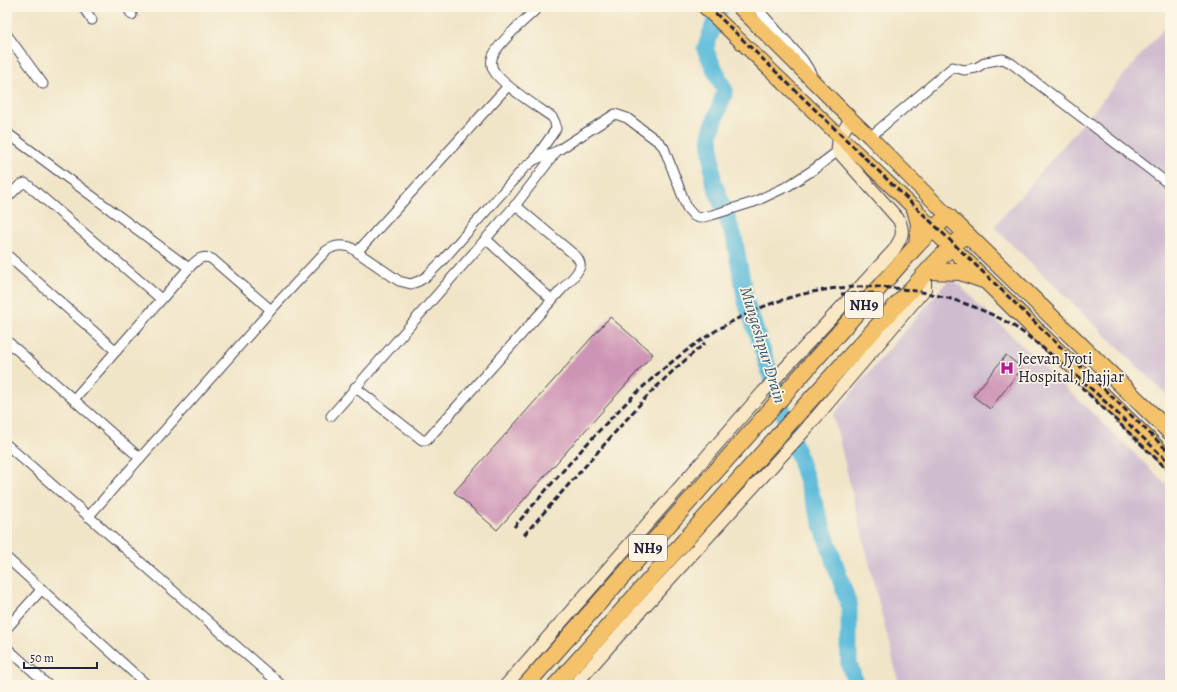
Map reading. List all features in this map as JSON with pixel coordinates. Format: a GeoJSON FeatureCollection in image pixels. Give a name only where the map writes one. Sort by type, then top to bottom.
{"type":"FeatureCollection","features":[{"type":"Feature","properties":{"kind":"highway"},"geometry":{"type":"LineString","coordinates":[[915,209],[919,224],[917,245]]}},
{"type":"Feature","properties":{"kind":"highway","name":"NH9"},"geometry":{"type":"LineString","coordinates":[[526,685],[797,382],[917,245],[932,229],[948,216]]}},
{"type":"Feature","properties":{"kind":"highway"},"geometry":{"type":"LineString","coordinates":[[948,216],[1170,432]]}},
{"type":"Feature","properties":{"kind":"highway"},"geometry":{"type":"LineString","coordinates":[[932,229],[1014,307],[1170,461]]}},
{"type":"Feature","properties":{"kind":"highway"},"geometry":{"type":"LineString","coordinates":[[951,247],[966,234]]}},
{"type":"Feature","properties":{"kind":"highway","name":"NH9"},"geometry":{"type":"LineString","coordinates":[[556,685],[801,410],[951,247]]}},
{"type":"Feature","properties":{"kind":"highway"},"geometry":{"type":"LineString","coordinates":[[927,272],[960,272],[987,281]]}},
{"type":"Feature","properties":{"kind":"main road"},"geometry":{"type":"LineString","coordinates":[[506,685],[763,392],[892,251],[902,238],[902,228],[899,220],[839,144],[780,79],[705,7]]}},
{"type":"Feature","properties":{"kind":"main road"},"geometry":{"type":"LineString","coordinates":[[739,7],[851,119],[870,136],[948,216]]}},
{"type":"Feature","properties":{"kind":"main road"},"geometry":{"type":"LineString","coordinates":[[839,144],[851,119]]}},
{"type":"Feature","properties":{"kind":"main road"},"geometry":{"type":"LineString","coordinates":[[839,144],[915,209],[932,229]]}},
{"type":"Feature","properties":{"kind":"main road"},"geometry":{"type":"LineString","coordinates":[[575,685],[806,429],[925,290],[927,272]]}},
{"type":"Feature","properties":{"kind":"street"},"geometry":{"type":"LineString","coordinates":[[83,7],[92,20]]}},
{"type":"Feature","properties":{"kind":"street"},"geometry":{"type":"LineString","coordinates":[[88,517],[271,310],[326,251],[332,247],[340,245],[350,247],[399,281],[411,284],[419,281],[427,276],[442,261],[524,168],[534,160],[556,129],[556,122],[552,117],[508,86],[494,72],[491,60],[495,52],[516,27],[539,7]]}},
{"type":"Feature","properties":{"kind":"street"},"geometry":{"type":"LineString","coordinates":[[756,7],[803,60],[818,85]]}},
{"type":"Feature","properties":{"kind":"street"},"geometry":{"type":"LineString","coordinates":[[7,35],[43,84]]}},
{"type":"Feature","properties":{"kind":"street"},"geometry":{"type":"LineString","coordinates":[[870,136],[953,67],[964,70],[976,68],[986,62],[1003,59],[1018,68],[1170,185]]}},
{"type":"Feature","properties":{"kind":"street"},"geometry":{"type":"LineString","coordinates":[[357,252],[508,86]]}},
{"type":"Feature","properties":{"kind":"street"},"geometry":{"type":"LineString","coordinates":[[534,160],[557,151],[612,115],[618,114],[627,118],[656,139],[664,148],[689,212],[700,218],[754,202],[788,186],[814,170],[839,144]]}},
{"type":"Feature","properties":{"kind":"street"},"geometry":{"type":"LineString","coordinates":[[7,133],[189,268]]}},
{"type":"Feature","properties":{"kind":"street"},"geometry":{"type":"LineString","coordinates":[[332,416],[515,205],[557,151]]}},
{"type":"Feature","properties":{"kind":"street"},"geometry":{"type":"LineString","coordinates":[[7,198],[20,185],[25,183],[161,299]]}},
{"type":"Feature","properties":{"kind":"street"},"geometry":{"type":"LineString","coordinates":[[355,388],[422,440],[426,440],[552,300],[578,270],[580,261],[515,205]]}},
{"type":"Feature","properties":{"kind":"street"},"geometry":{"type":"LineString","coordinates":[[486,239],[552,300]]}},
{"type":"Feature","properties":{"kind":"street"},"geometry":{"type":"LineString","coordinates":[[7,255],[116,351]]}},
{"type":"Feature","properties":{"kind":"street"},"geometry":{"type":"LineString","coordinates":[[74,399],[161,299],[200,258],[204,257],[212,259],[271,310]]}},
{"type":"Feature","properties":{"kind":"street"},"geometry":{"type":"LineString","coordinates":[[7,341],[140,458]]}},
{"type":"Feature","properties":{"kind":"street"},"geometry":{"type":"LineString","coordinates":[[7,445],[281,685]]}},
{"type":"Feature","properties":{"kind":"street"},"geometry":{"type":"LineString","coordinates":[[7,558],[147,685]]}},
{"type":"Feature","properties":{"kind":"street"},"geometry":{"type":"LineString","coordinates":[[7,628],[42,589]]}},
{"type":"Feature","properties":{"kind":"street"},"geometry":{"type":"LineString","coordinates":[[7,648],[48,685]]}},
{"type":"Feature","properties":{"kind":"shaded area"},"geometry":{"type":"Polygon","coordinates":[[[1170,21],[1170,398],[994,227],[1170,21]]]}},
{"type":"Feature","properties":{"kind":"shaded area"},"geometry":{"type":"Polygon","coordinates":[[[951,277],[1170,488],[1170,685],[899,685],[833,415],[951,277]]]}},
{"type":"Feature","properties":{"kind":"building"},"geometry":{"type":"Polygon","coordinates":[[[610,317],[653,354],[497,530],[454,492],[610,317]]]}},
{"type":"Feature","properties":{"kind":"building"},"geometry":{"type":"Polygon","coordinates":[[[1006,355],[1022,368],[990,409],[973,396],[1006,355]]]}},
{"type":"Feature","properties":{"kind":"waterway","name":"Mungeshpur Drain"},"geometry":{"type":"LineString","coordinates":[[720,7],[705,49],[725,91],[710,135],[713,180],[734,237],[746,302],[849,605],[849,664],[856,685]]}},
{"type":"Feature","properties":{"kind":"railway"},"geometry":{"type":"LineString","coordinates":[[709,7],[1170,453]]}},
{"type":"Feature","properties":{"kind":"railway"},"geometry":{"type":"LineString","coordinates":[[514,527],[592,438],[633,396],[677,358],[724,326],[775,302],[831,289],[893,288],[909,290],[939,296],[969,305],[1012,325],[1061,362],[1093,390],[1170,463]]}},
{"type":"Feature","properties":{"kind":"railway"},"geometry":{"type":"LineString","coordinates":[[841,294],[875,293]]}},
{"type":"Feature","properties":{"kind":"railway"},"geometry":{"type":"LineString","coordinates":[[524,535],[649,394],[705,343]]}},
{"type":"Feature","properties":{"kind":"railway"},"geometry":{"type":"LineString","coordinates":[[1075,381],[1170,472]]}},
{"type":"Feature","properties":{"kind":"place","name":"Jeevan Jyoti Hospital, Jhajjar"},"geometry":{"type":"Point","coordinates":[1007,368]}}]}
